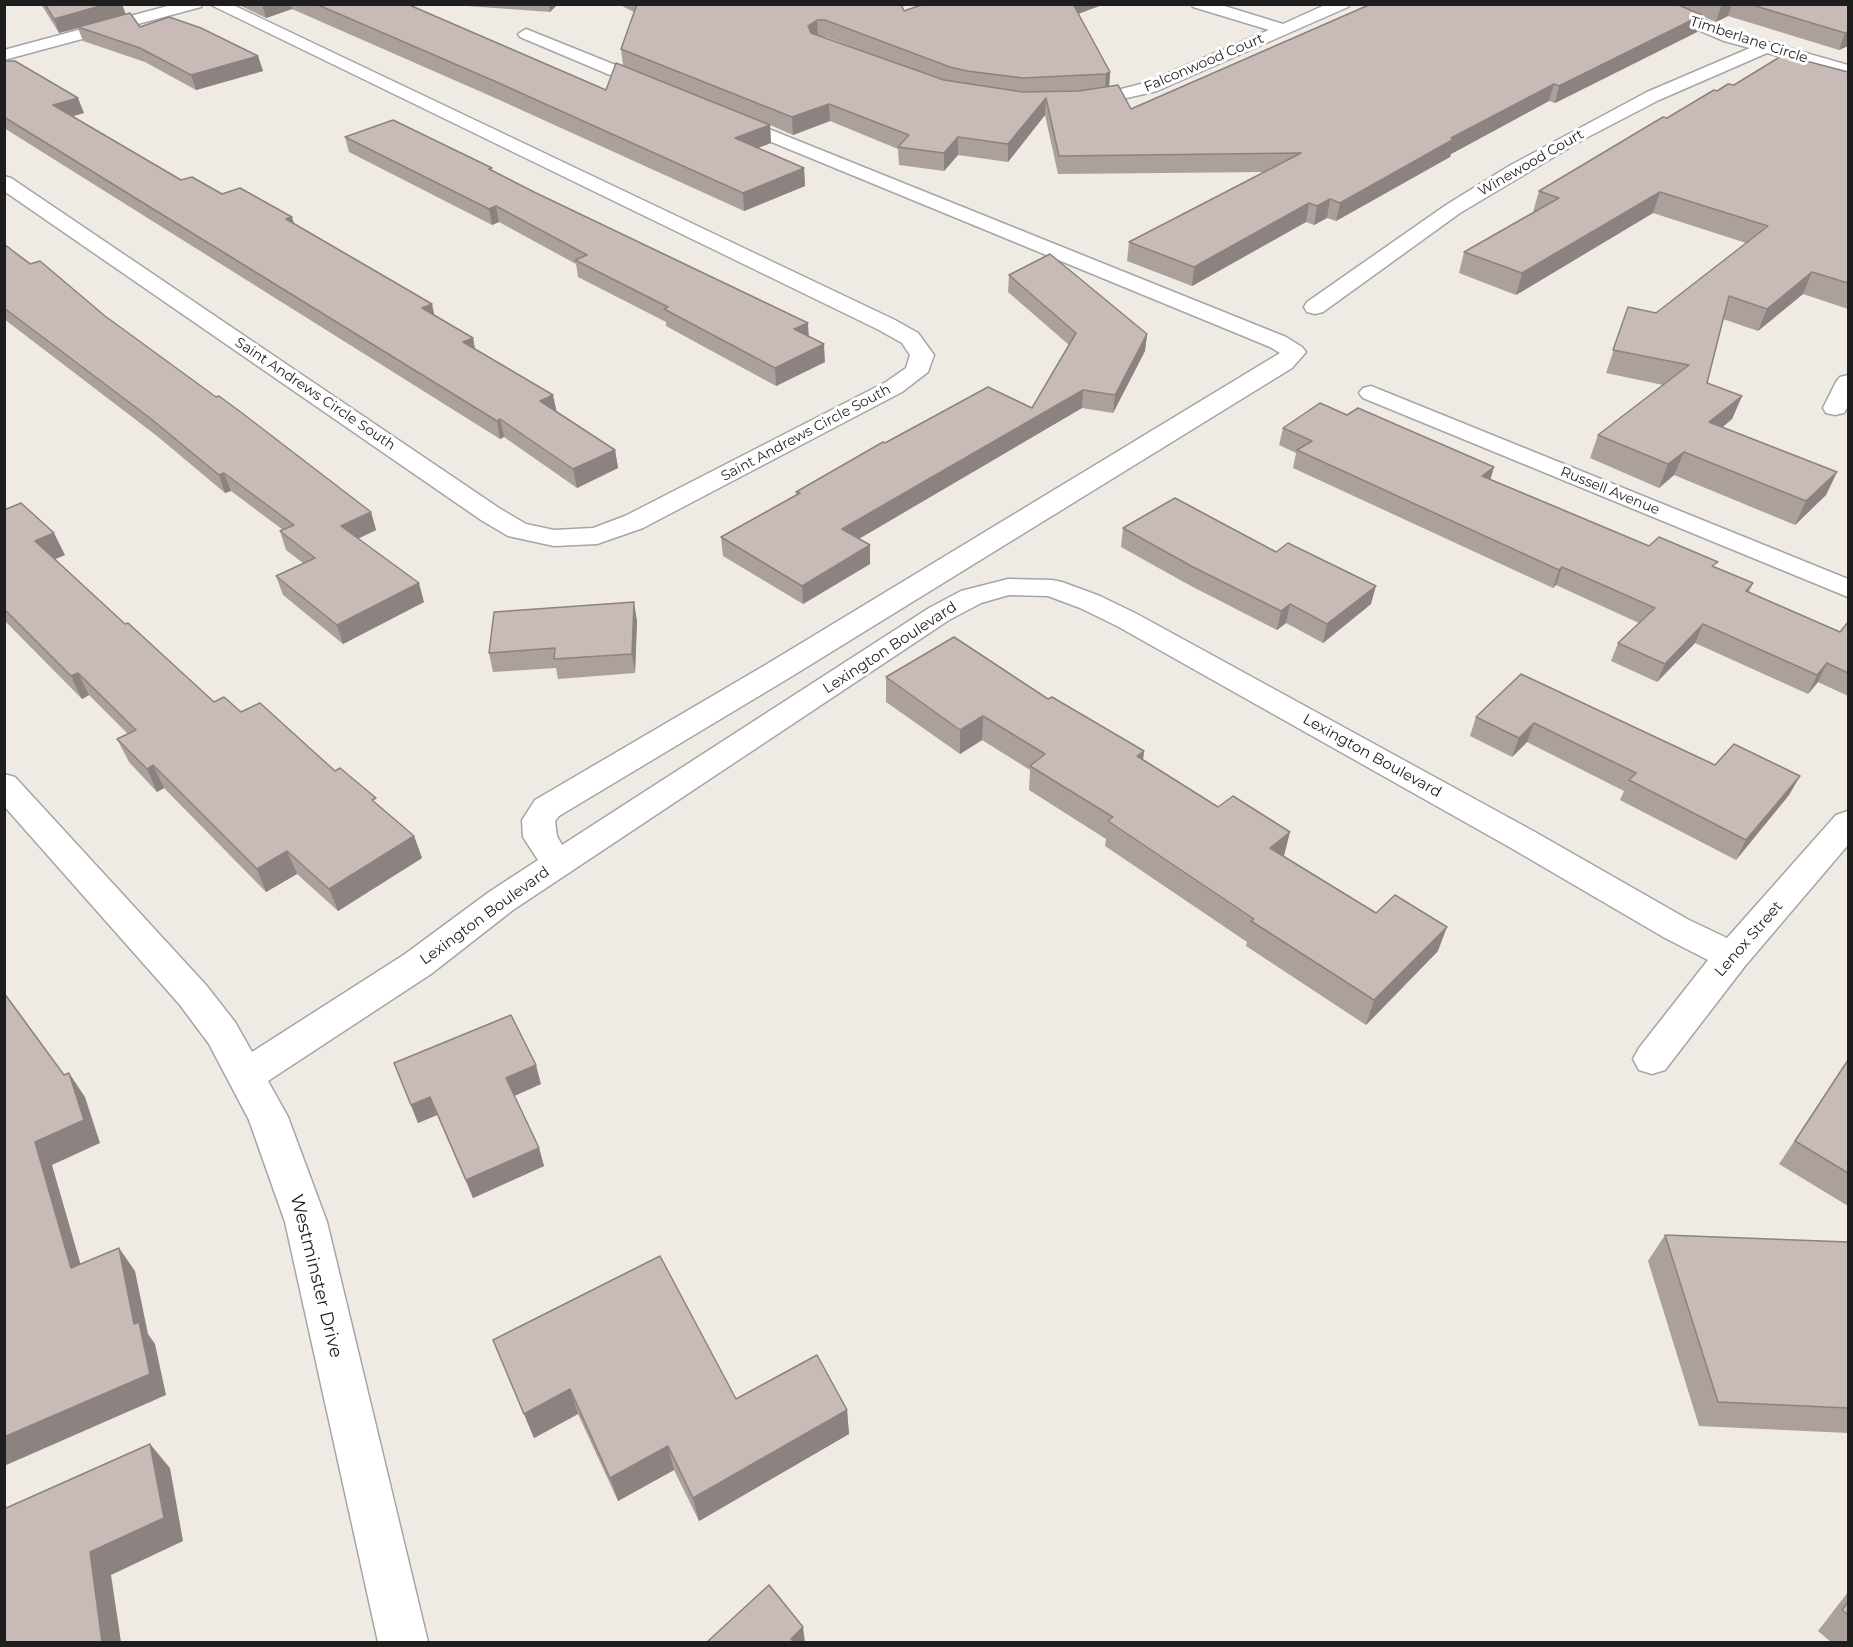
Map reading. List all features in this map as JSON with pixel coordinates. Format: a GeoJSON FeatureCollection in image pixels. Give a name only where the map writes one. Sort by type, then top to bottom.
{"type":"FeatureCollection","features":[{"type":"Feature","properties":{"kind":"street"},"geometry":{"type":"LineString","coordinates":[[4,55],[195,4]]}},
{"type":"Feature","properties":{"kind":"street","name":"Saint Andrews Circle South"},"geometry":{"type":"LineString","coordinates":[[4,182],[490,514],[517,530],[554,538],[597,536],[634,522],[884,392],[916,372],[921,355],[910,338],[887,325],[217,4]]}},
{"type":"Feature","properties":{"kind":"street"},"geometry":{"type":"LineString","coordinates":[[1199,4],[1284,30]]}},
{"type":"Feature","properties":{"kind":"street","name":"Falconwood Court"},"geometry":{"type":"LineString","coordinates":[[1060,102],[1104,98],[1151,87],[1342,4]]}},
{"type":"Feature","properties":{"kind":"street","name":"Timberlane Circle"},"geometry":{"type":"LineString","coordinates":[[1651,4],[1696,24],[1764,48],[1848,70]]}},
{"type":"Feature","properties":{"kind":"street"},"geometry":{"type":"LineString","coordinates":[[526,34],[1278,342],[1294,352],[1292,357],[1284,363],[547,808],[538,820],[540,837],[557,864]]}},
{"type":"Feature","properties":{"kind":"street","name":"Winewood Court"},"geometry":{"type":"LineString","coordinates":[[1315,307],[1453,209],[1516,170],[1577,135],[1653,96],[1764,48]]}},
{"type":"Feature","properties":{"kind":"street"},"geometry":{"type":"LineString","coordinates":[[1835,408],[1848,382]]}},
{"type":"Feature","properties":{"kind":"street","name":"Russell Avenue"},"geometry":{"type":"LineString","coordinates":[[1371,393],[1848,589]]}},
{"type":"Feature","properties":{"kind":"street","name":"Lexington Boulevard"},"geometry":{"type":"LineString","coordinates":[[246,1075],[418,964],[501,902],[557,864],[939,614],[971,597],[1008,587],[1053,588],[1090,602],[1127,620],[1523,840],[1677,929],[1732,956]]}},
{"type":"Feature","properties":{"kind":"street","name":"Westminster Drive"},"geometry":{"type":"LineString","coordinates":[[4,785],[193,996],[222,1033],[268,1117],[306,1222],[403,1642]]}},
{"type":"Feature","properties":{"kind":"street","name":"Lenox Street"},"geometry":{"type":"LineString","coordinates":[[1652,1059],[1732,956],[1779,905],[1848,823]]}},
{"type":"Feature","properties":{"kind":"building"},"geometry":{"type":"Polygon","coordinates":[[[45,4],[107,4],[54,19],[45,4]]]}},
{"type":"Feature","properties":{"kind":"building"},"geometry":{"type":"Polygon","coordinates":[[[316,4],[407,4],[606,90],[616,63],[770,125],[735,138],[804,168],[743,193],[316,4]]]}},
{"type":"Feature","properties":{"kind":"building"},"geometry":{"type":"Polygon","coordinates":[[[637,4],[901,4],[904,11],[924,4],[1073,4],[1110,72],[1023,78],[967,71],[950,67],[825,20],[817,20],[808,26],[811,33],[944,80],[1023,92],[1079,91],[1118,85],[1131,109],[1371,4],[1676,4],[1702,15],[1559,86],[1554,84],[1451,138],[1454,139],[1340,203],[1330,199],[1317,206],[1309,203],[1194,267],[1129,242],[1301,153],[1059,156],[1046,98],[1008,144],[958,137],[944,153],[898,147],[909,135],[829,104],[792,117],[621,49],[637,4]]]}},
{"type":"Feature","properties":{"kind":"building"},"geometry":{"type":"Polygon","coordinates":[[[1749,4],[1848,4],[1848,32],[1845,33],[1749,4]]]}},
{"type":"Feature","properties":{"kind":"building"},"geometry":{"type":"Polygon","coordinates":[[[130,13],[140,27],[169,17],[201,28],[258,56],[191,75],[140,48],[78,27],[130,13]]]}},
{"type":"Feature","properties":{"kind":"building"},"geometry":{"type":"Polygon","coordinates":[[[1783,55],[1848,72],[1848,283],[1812,272],[1767,309],[1729,296],[1707,383],[1742,396],[1709,422],[1837,472],[1806,501],[1684,452],[1668,464],[1598,435],[1689,365],[1613,350],[1628,307],[1656,313],[1768,226],[1660,192],[1522,273],[1464,252],[1559,198],[1539,191],[1663,117],[1667,118],[1714,90],[1717,91],[1728,84],[1734,85],[1783,55]]]}},
{"type":"Feature","properties":{"kind":"building"},"geometry":{"type":"Polygon","coordinates":[[[4,61],[15,61],[78,98],[53,105],[181,180],[192,177],[222,194],[240,188],[292,217],[286,219],[432,304],[422,308],[473,338],[463,342],[553,395],[540,401],[615,450],[573,469],[500,419],[497,421],[4,117],[4,61]]]}},
{"type":"Feature","properties":{"kind":"building"},"geometry":{"type":"Polygon","coordinates":[[[393,120],[492,168],[489,169],[534,192],[808,323],[794,329],[824,344],[775,368],[664,309],[668,307],[575,260],[587,255],[496,206],[489,209],[345,137],[393,120]]]}},
{"type":"Feature","properties":{"kind":"building"},"geometry":{"type":"Polygon","coordinates":[[[4,244],[30,264],[40,261],[105,316],[216,397],[219,396],[371,512],[341,526],[419,583],[337,625],[276,576],[315,558],[280,531],[294,525],[224,473],[219,475],[150,418],[4,308],[4,244]]]}},
{"type":"Feature","properties":{"kind":"building"},"geometry":{"type":"Polygon","coordinates":[[[1050,254],[1147,334],[1115,395],[1083,390],[842,529],[870,545],[802,586],[721,537],[800,493],[796,492],[883,442],[885,443],[988,387],[1032,408],[1076,333],[1009,275],[1050,254]]]}},
{"type":"Feature","properties":{"kind":"building"},"geometry":{"type":"Polygon","coordinates":[[[1320,403],[1347,415],[1358,408],[1494,467],[1482,476],[1649,546],[1659,537],[1718,562],[1712,566],[1753,583],[1746,591],[1840,632],[1848,622],[1848,673],[1827,663],[1817,675],[1703,624],[1665,664],[1618,643],[1655,608],[1562,567],[1559,570],[1297,450],[1312,441],[1283,428],[1320,403]]]}},
{"type":"Feature","properties":{"kind":"building"},"geometry":{"type":"Polygon","coordinates":[[[1175,498],[1276,552],[1288,543],[1376,586],[1327,624],[1290,604],[1281,611],[1193,567],[1123,528],[1175,498]]]}},
{"type":"Feature","properties":{"kind":"building"},"geometry":{"type":"Polygon","coordinates":[[[21,503],[54,533],[35,541],[214,702],[224,697],[241,712],[260,703],[335,771],[340,768],[376,798],[372,800],[414,836],[329,889],[287,851],[257,869],[153,765],[147,769],[117,739],[136,730],[78,673],[71,676],[4,609],[4,510],[21,503]]]}},
{"type":"Feature","properties":{"kind":"building"},"geometry":{"type":"Polygon","coordinates":[[[634,602],[632,654],[554,659],[555,648],[489,653],[494,612],[634,602]]]}},
{"type":"Feature","properties":{"kind":"building"},"geometry":{"type":"Polygon","coordinates":[[[954,637],[1048,699],[1052,697],[1144,751],[1137,756],[1218,807],[1233,796],[1290,832],[1270,848],[1376,913],[1395,895],[1447,927],[1374,1000],[1251,921],[1254,919],[1108,821],[1113,817],[1030,766],[1045,754],[983,716],[960,730],[886,677],[954,637]]]}},
{"type":"Feature","properties":{"kind":"building"},"geometry":{"type":"Polygon","coordinates":[[[1521,674],[1715,765],[1734,744],[1800,776],[1746,840],[1629,780],[1636,773],[1534,723],[1519,738],[1476,717],[1521,674]]]}},
{"type":"Feature","properties":{"kind":"building"},"geometry":{"type":"Polygon","coordinates":[[[4,993],[64,1075],[69,1073],[84,1120],[35,1142],[71,1268],[119,1248],[134,1324],[139,1322],[150,1374],[4,1437],[4,993]]]}},
{"type":"Feature","properties":{"kind":"building"},"geometry":{"type":"Polygon","coordinates":[[[511,1015],[536,1065],[506,1078],[539,1148],[466,1180],[430,1097],[411,1105],[394,1063],[511,1015]]]}},
{"type":"Feature","properties":{"kind":"building"},"geometry":{"type":"Polygon","coordinates":[[[1848,1060],[1848,1173],[1795,1141],[1848,1060]]]}},
{"type":"Feature","properties":{"kind":"building"},"geometry":{"type":"Polygon","coordinates":[[[1665,1235],[1848,1242],[1848,1408],[1718,1402],[1665,1235]]]}},
{"type":"Feature","properties":{"kind":"building"},"geometry":{"type":"Polygon","coordinates":[[[660,1256],[736,1399],[817,1355],[847,1410],[693,1498],[668,1446],[610,1478],[570,1389],[524,1414],[493,1340],[660,1256]]]}},
{"type":"Feature","properties":{"kind":"building"},"geometry":{"type":"Polygon","coordinates":[[[150,1444],[164,1518],[90,1552],[102,1642],[4,1642],[4,1509],[150,1444]]]}},
{"type":"Feature","properties":{"kind":"building"},"geometry":{"type":"Polygon","coordinates":[[[769,1585],[803,1627],[791,1639],[794,1642],[707,1642],[769,1585]]]}},
{"type":"Feature","properties":{"kind":"building"},"geometry":{"type":"Polygon","coordinates":[[[1848,1602],[1848,1615],[1842,1610],[1848,1602]]]}}]}
